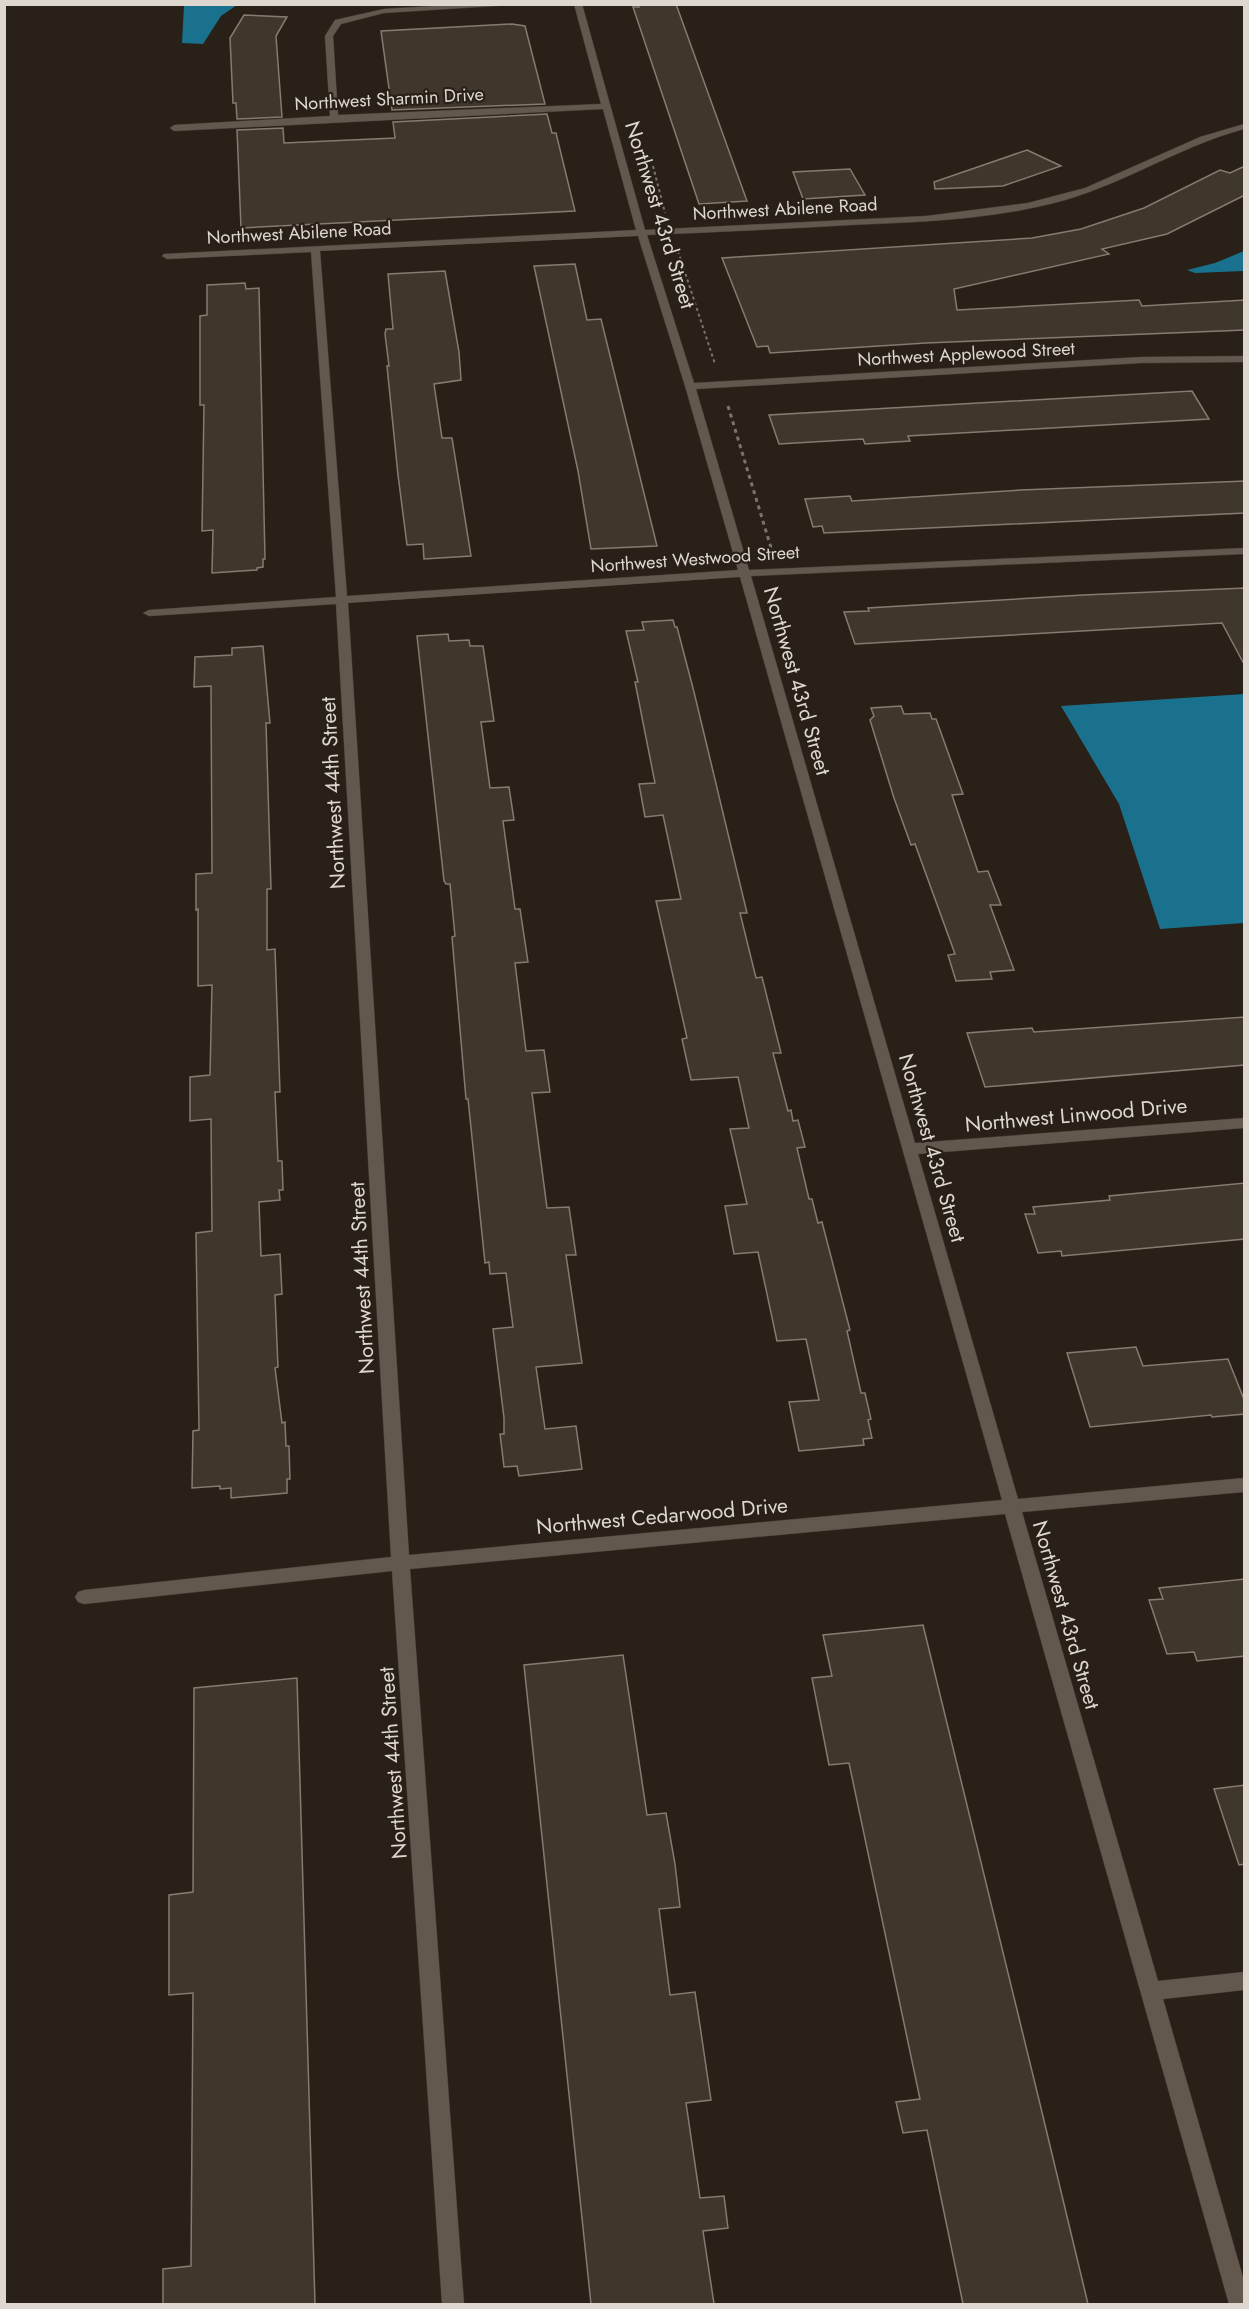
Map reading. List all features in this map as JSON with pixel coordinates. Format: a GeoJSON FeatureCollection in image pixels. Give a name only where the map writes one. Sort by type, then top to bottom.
{"type":"FeatureCollection","features":[{"type":"Feature","properties":{"kind":"street"},"geometry":{"type":"LineString","coordinates":[[334,118],[329,36],[338,22],[356,15],[384,11],[523,4]]}},
{"type":"Feature","properties":{"kind":"street","name":"Northwest 43rd Street"},"geometry":{"type":"LineString","coordinates":[[578,4],[641,232],[690,386],[1013,1506],[1240,2304]]}},
{"type":"Feature","properties":{"kind":"street","name":"Northwest Sharmin Drive"},"geometry":{"type":"LineString","coordinates":[[174,128],[334,118],[606,106]]}},
{"type":"Feature","properties":{"kind":"street","name":"Northwest Abilene Road"},"geometry":{"type":"LineString","coordinates":[[167,256],[926,219],[1026,207],[1089,190],[1191,142],[1245,126]]}},
{"type":"Feature","properties":{"kind":"street","name":"Northwest 44th Street"},"geometry":{"type":"LineString","coordinates":[[315,249],[342,599],[400,1564],[453,2304]]}},
{"type":"Feature","properties":{"kind":"street","name":"Northwest Applewood Street"},"geometry":{"type":"LineString","coordinates":[[690,386],[1141,360],[1245,359]]}},
{"type":"Feature","properties":{"kind":"street","name":"Northwest Westwood Street"},"geometry":{"type":"LineString","coordinates":[[149,613],[948,562],[1245,551]]}},
{"type":"Feature","properties":{"kind":"street","name":"Northwest Linwood Drive"},"geometry":{"type":"LineString","coordinates":[[910,1149],[1245,1123]]}},
{"type":"Feature","properties":{"kind":"street","name":"Northwest Cedarwood Drive"},"geometry":{"type":"LineString","coordinates":[[84,1598],[400,1564],[1245,1485]]}},
{"type":"Feature","properties":{"kind":"street"},"geometry":{"type":"LineString","coordinates":[[1152,1991],[1245,1981]]}},
{"type":"Feature","properties":{"kind":"water"},"geometry":{"type":"Polygon","coordinates":[[[184,4],[237,5],[221,16],[203,44],[182,43],[184,4]]]}},
{"type":"Feature","properties":{"kind":"water"},"geometry":{"type":"Polygon","coordinates":[[[1244,251],[1244,271],[1195,273],[1187,270],[1215,263],[1244,251]]]}},
{"type":"Feature","properties":{"kind":"water"},"geometry":{"type":"Polygon","coordinates":[[[1244,694],[1244,923],[1160,929],[1119,804],[1061,706],[1244,694]]]}},
{"type":"Feature","properties":{"kind":"building"},"geometry":{"type":"Polygon","coordinates":[[[638,4],[676,4],[747,201],[699,204],[633,7],[639,7],[638,4]]]}},
{"type":"Feature","properties":{"kind":"building"},"geometry":{"type":"Polygon","coordinates":[[[244,15],[287,17],[276,36],[282,117],[237,119],[236,103],[233,103],[230,38],[244,15]]]}},
{"type":"Feature","properties":{"kind":"building"},"geometry":{"type":"Polygon","coordinates":[[[512,24],[525,26],[545,104],[392,110],[381,31],[512,24]]]}},
{"type":"Feature","properties":{"kind":"building"},"geometry":{"type":"Polygon","coordinates":[[[547,114],[552,133],[556,133],[575,211],[241,228],[237,130],[283,128],[284,143],[395,138],[393,122],[547,114]]]}},
{"type":"Feature","properties":{"kind":"building"},"geometry":{"type":"Polygon","coordinates":[[[1027,150],[1061,166],[1003,186],[935,189],[934,182],[1027,150]]]}},
{"type":"Feature","properties":{"kind":"building"},"geometry":{"type":"Polygon","coordinates":[[[1245,166],[1245,195],[1167,234],[1102,249],[1109,254],[954,289],[957,310],[1139,300],[1142,306],[1245,300],[1245,330],[926,343],[770,353],[768,346],[757,347],[722,258],[1032,238],[1081,229],[1144,208],[1220,170],[1230,173],[1245,166]]]}},
{"type":"Feature","properties":{"kind":"building"},"geometry":{"type":"Polygon","coordinates":[[[850,169],[865,195],[803,199],[793,172],[850,169]]]}},
{"type":"Feature","properties":{"kind":"building"},"geometry":{"type":"Polygon","coordinates":[[[575,264],[587,320],[601,319],[657,546],[591,549],[578,471],[534,266],[575,264]]]}},
{"type":"Feature","properties":{"kind":"building"},"geometry":{"type":"Polygon","coordinates":[[[445,271],[459,352],[461,380],[434,384],[442,438],[452,438],[471,556],[424,559],[423,544],[407,545],[398,475],[385,334],[386,329],[393,329],[388,274],[445,271]]]}},
{"type":"Feature","properties":{"kind":"building"},"geometry":{"type":"Polygon","coordinates":[[[245,283],[246,289],[259,288],[265,559],[263,559],[263,567],[257,570],[212,573],[213,530],[202,531],[204,405],[200,405],[200,316],[207,315],[207,285],[245,283]]]}},
{"type":"Feature","properties":{"kind":"building"},"geometry":{"type":"Polygon","coordinates":[[[1192,391],[1209,419],[908,436],[910,441],[865,444],[863,439],[779,444],[769,415],[1192,391]]]}},
{"type":"Feature","properties":{"kind":"building"},"geometry":{"type":"Polygon","coordinates":[[[1245,481],[1245,513],[824,533],[822,526],[813,527],[805,499],[850,496],[852,501],[1021,490],[1245,481]]]}},
{"type":"Feature","properties":{"kind":"building"},"geometry":{"type":"Polygon","coordinates":[[[1245,588],[1245,666],[1222,623],[855,644],[844,612],[869,611],[868,608],[1083,595],[1245,588]]]}},
{"type":"Feature","properties":{"kind":"building"},"geometry":{"type":"Polygon","coordinates":[[[673,620],[677,627],[694,692],[747,913],[740,913],[756,978],[762,977],[781,1053],[773,1053],[788,1111],[791,1110],[793,1121],[798,1120],[805,1147],[797,1148],[809,1199],[812,1199],[818,1223],[822,1222],[850,1330],[847,1331],[861,1393],[865,1393],[871,1419],[868,1420],[872,1438],[863,1439],[864,1445],[799,1451],[789,1402],[819,1400],[806,1339],[777,1341],[758,1252],[734,1254],[725,1206],[747,1204],[730,1129],[749,1128],[738,1077],[691,1080],[682,1039],[687,1038],[656,901],[681,899],[663,815],[645,817],[639,784],[655,783],[635,682],[638,682],[626,631],[644,630],[642,622],[673,620]]]}},
{"type":"Feature","properties":{"kind":"building"},"geometry":{"type":"Polygon","coordinates":[[[448,634],[449,641],[469,640],[470,646],[483,646],[494,721],[481,722],[490,788],[509,787],[514,820],[503,821],[515,909],[520,909],[528,962],[515,963],[526,1051],[544,1050],[550,1092],[532,1093],[547,1208],[569,1207],[576,1255],[566,1255],[582,1363],[536,1367],[545,1429],[576,1426],[582,1469],[519,1476],[517,1466],[504,1467],[500,1434],[504,1434],[504,1418],[493,1329],[513,1327],[506,1273],[490,1274],[489,1262],[485,1263],[468,1099],[466,1099],[452,937],[455,936],[450,884],[444,881],[417,636],[448,634]]]}},
{"type":"Feature","properties":{"kind":"building"},"geometry":{"type":"Polygon","coordinates":[[[263,646],[270,723],[266,723],[271,889],[267,889],[267,950],[275,949],[280,1092],[275,1092],[278,1161],[282,1161],[283,1190],[279,1190],[280,1200],[259,1202],[261,1256],[280,1254],[282,1294],[275,1295],[278,1367],[275,1368],[282,1423],[285,1422],[286,1446],[289,1446],[290,1479],[287,1479],[287,1493],[231,1498],[231,1488],[220,1489],[220,1486],[192,1488],[193,1431],[199,1430],[196,1233],[212,1231],[211,1119],[190,1121],[190,1077],[210,1075],[212,985],[198,986],[198,909],[196,910],[196,874],[212,873],[211,686],[194,687],[195,657],[232,655],[232,648],[263,646]]]}},
{"type":"Feature","properties":{"kind":"building"},"geometry":{"type":"Polygon","coordinates":[[[901,706],[904,714],[930,713],[932,719],[936,719],[963,794],[952,795],[978,872],[988,871],[1001,905],[990,905],[1014,970],[990,972],[992,979],[956,981],[948,955],[955,954],[915,844],[911,845],[894,798],[870,720],[874,716],[871,708],[901,706]]]}},
{"type":"Feature","properties":{"kind":"building"},"geometry":{"type":"Polygon","coordinates":[[[1245,1017],[1245,1065],[985,1087],[967,1033],[1032,1028],[1034,1032],[1245,1017]]]}},
{"type":"Feature","properties":{"kind":"building"},"geometry":{"type":"Polygon","coordinates":[[[1245,1183],[1245,1239],[1062,1256],[1061,1251],[1038,1253],[1025,1214],[1035,1214],[1033,1207],[1110,1200],[1109,1196],[1245,1183]]]}},
{"type":"Feature","properties":{"kind":"building"},"geometry":{"type":"Polygon","coordinates":[[[1136,1347],[1143,1366],[1228,1359],[1245,1402],[1245,1414],[1212,1417],[1211,1415],[1090,1427],[1067,1353],[1136,1347]]]}},
{"type":"Feature","properties":{"kind":"building"},"geometry":{"type":"Polygon","coordinates":[[[1245,1579],[1245,1656],[1197,1661],[1194,1652],[1167,1654],[1149,1600],[1163,1599],[1159,1588],[1245,1579]]]}},
{"type":"Feature","properties":{"kind":"building"},"geometry":{"type":"Polygon","coordinates":[[[923,1625],[1088,2304],[963,2304],[927,2130],[903,2133],[896,2102],[920,2099],[849,1763],[829,1765],[812,1678],[832,1676],[823,1635],[923,1625]]]}},
{"type":"Feature","properties":{"kind":"building"},"geometry":{"type":"Polygon","coordinates":[[[623,1655],[647,1815],[666,1813],[675,1864],[680,1907],[659,1909],[670,1995],[695,1992],[711,2100],[686,2103],[700,2198],[724,2196],[728,2228],[703,2231],[714,2304],[591,2304],[524,1665],[623,1655]]]}},
{"type":"Feature","properties":{"kind":"building"},"geometry":{"type":"Polygon","coordinates":[[[297,1678],[315,2304],[163,2304],[163,2269],[191,2266],[193,1993],[169,1995],[169,1895],[193,1892],[194,1688],[297,1678]]]}},
{"type":"Feature","properties":{"kind":"building"},"geometry":{"type":"Polygon","coordinates":[[[1245,1785],[1245,1864],[1239,1865],[1214,1789],[1245,1785]]]}}]}
